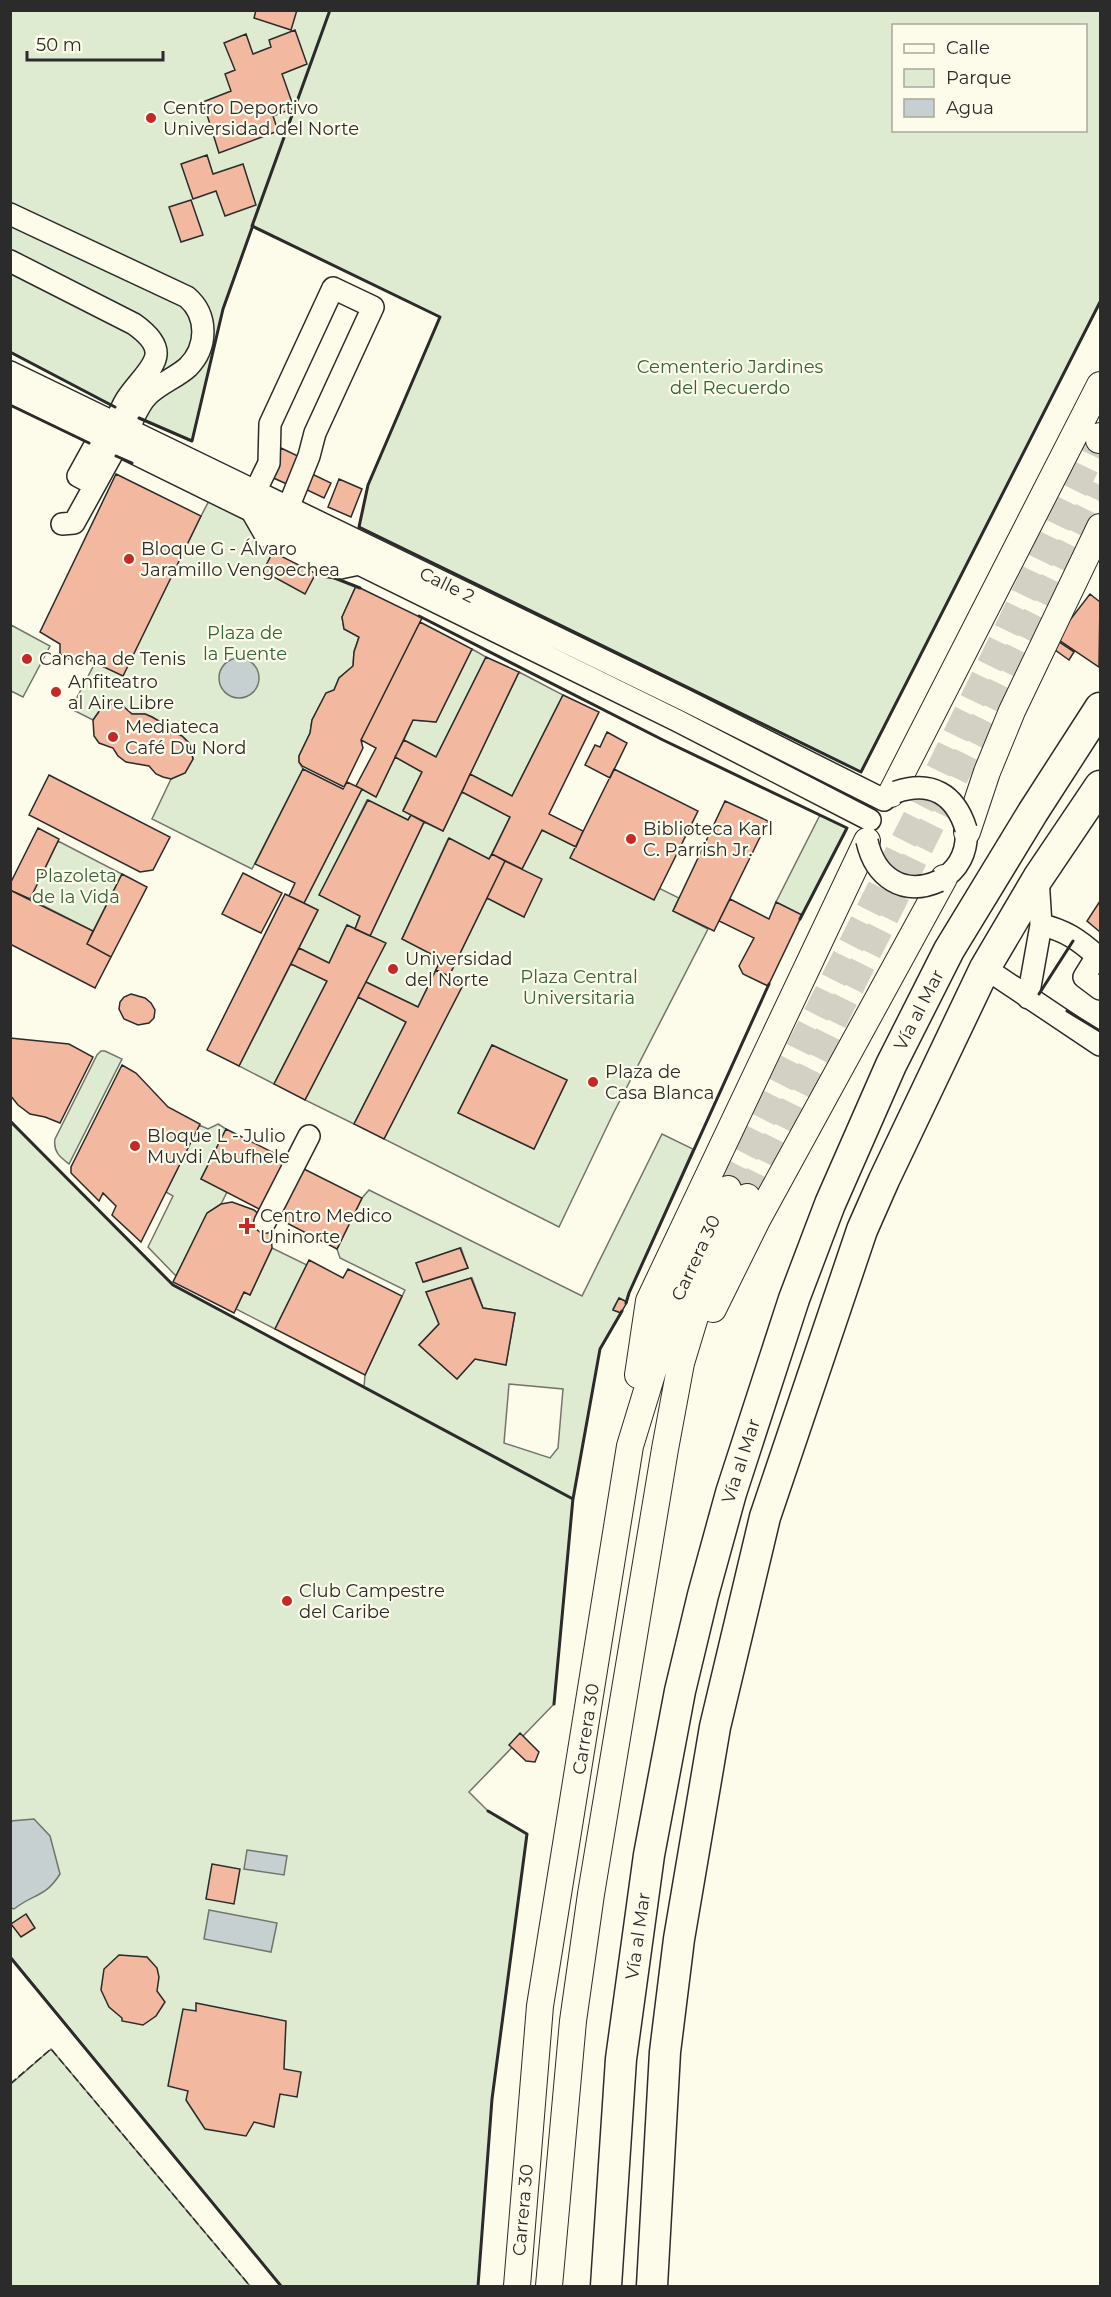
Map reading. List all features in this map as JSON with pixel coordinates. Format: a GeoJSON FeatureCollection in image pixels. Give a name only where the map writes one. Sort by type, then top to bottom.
{"type":"FeatureCollection","features":[{"type":"Feature","properties":{"kind":"highway","name":"Vía al Mar"},"geometry":{"type":"LineString","coordinates":[[606,2286],[621,2059],[649,1855],[680,1691],[731,1493],[794,1299],[830,1204],[891,1065],[949,950],[1033,812],[1101,708]]}},
{"type":"Feature","properties":{"kind":"highway"},"geometry":{"type":"LineString","coordinates":[[651,2286],[665,2052],[679,1939],[715,1727],[765,1518],[862,1230],[940,1059],[985,968],[1038,878],[1101,786]]}},
{"type":"Feature","properties":{"kind":"main road"},"geometry":{"type":"LineString","coordinates":[[890,795],[1101,385]]}},
{"type":"Feature","properties":{"kind":"main road"},"geometry":{"type":"LineString","coordinates":[[966,831],[1012,711],[1101,527]]}},
{"type":"Feature","properties":{"kind":"main road"},"geometry":{"type":"LineString","coordinates":[[630,1446],[649,1301],[869,830]]}},
{"type":"Feature","properties":{"kind":"main road"},"geometry":{"type":"LineString","coordinates":[[665,1449],[696,1350],[720,1294],[757,1220],[942,880]]}},
{"type":"Feature","properties":{"kind":"main road","name":"Carrera 30"},"geometry":{"type":"LineString","coordinates":[[517,2286],[540,2006],[630,1446],[674,1302],[738,1193],[701,1297],[681,1363],[665,1449],[591,1894],[573,2021],[549,2286]]}},
{"type":"Feature","properties":{"kind":"street"},"geometry":{"type":"LineString","coordinates":[[10,214],[187,297],[198,309],[204,327],[201,347],[195,358],[187,367],[148,395],[115,434],[87,480],[74,523],[62,524]]}},
{"type":"Feature","properties":{"kind":"street"},"geometry":{"type":"LineString","coordinates":[[10,261],[135,324],[152,339],[156,348],[155,362],[126,399],[115,434]]}},
{"type":"Feature","properties":{"kind":"street"},"geometry":{"type":"LineString","coordinates":[[253,501],[269,463],[270,424],[333,288],[372,307],[315,433],[309,456],[288,508]]}},
{"type":"Feature","properties":{"kind":"street","name":"Calle 2"},"geometry":{"type":"LineString","coordinates":[[10,372],[115,434]]}},
{"type":"Feature","properties":{"kind":"street","name":"Calle 2"},"geometry":{"type":"LineString","coordinates":[[10,392],[115,434],[253,501],[359,564],[678,721],[869,830]]}},
{"type":"Feature","properties":{"kind":"street","name":"Calle 2"},"geometry":{"type":"LineString","coordinates":[[253,501],[288,508],[687,701],[890,795]]}},
{"type":"Feature","properties":{"kind":"street"},"geometry":{"type":"LineString","coordinates":[[678,721],[687,701]]}},
{"type":"Feature","properties":{"kind":"street"},"geometry":{"type":"LineString","coordinates":[[908,787],[924,787],[939,792],[952,801],[961,814],[966,831],[966,847],[961,860],[942,880],[930,885],[915,887],[901,884],[888,878],[870,855],[869,830],[890,795],[908,787]]}},
{"type":"Feature","properties":{"kind":"street"},"geometry":{"type":"LineString","coordinates":[[1028,998],[1041,925],[1038,878]]}},
{"type":"Feature","properties":{"kind":"street"},"geometry":{"type":"LineString","coordinates":[[1041,925],[1059,928],[1075,937],[1097,956],[1084,977],[1101,989]]}},
{"type":"Feature","properties":{"kind":"street"},"geometry":{"type":"LineString","coordinates":[[985,968],[1101,1045]]}},
{"type":"Feature","properties":{"kind":"street"},"geometry":{"type":"LineString","coordinates":[[265,1222],[309,1136]]}},
{"type":"Feature","properties":{"kind":"green space","name":"Cementerio Jardines del Recuerdo"},"geometry":{"type":"Polygon","coordinates":[[[10,11],[1100,11],[1100,302],[861,772],[359,527],[368,485],[440,317],[253,226],[223,309],[192,441],[121,411],[11,352],[10,11]]]}},
{"type":"Feature","properties":{"kind":"green space","name":"Plaza de la Fuente"},"geometry":{"type":"Polygon","coordinates":[[[211,497],[227,503],[317,571],[356,586],[342,617],[344,629],[359,637],[354,652],[353,666],[339,678],[334,690],[326,693],[312,720],[310,733],[299,756],[303,769],[252,869],[152,819],[171,779],[185,773],[193,759],[191,748],[186,740],[178,735],[167,734],[159,721],[152,717],[145,714],[132,714],[118,704],[103,706],[93,720],[71,709],[95,663],[201,516],[211,497]]]}},
{"type":"Feature","properties":{"kind":"green space","name":"Cancha de Tenis"},"geometry":{"type":"Polygon","coordinates":[[[11,625],[50,646],[23,697],[11,691],[11,625]]]}},
{"type":"Feature","properties":{"kind":"green space"},"geometry":{"type":"Polygon","coordinates":[[[472,649],[486,657],[436,757],[404,740],[413,720],[436,722],[472,649]]]}},
{"type":"Feature","properties":{"kind":"green space"},"geometry":{"type":"Polygon","coordinates":[[[519,672],[563,695],[512,796],[470,774],[519,672]]]}},
{"type":"Feature","properties":{"kind":"green space"},"geometry":{"type":"Polygon","coordinates":[[[395,757],[422,772],[403,810],[411,815],[408,820],[367,800],[320,895],[360,916],[355,929],[347,925],[329,963],[299,948],[318,910],[304,903],[362,789],[376,797],[395,757]]]}},
{"type":"Feature","properties":{"kind":"green space"},"geometry":{"type":"Polygon","coordinates":[[[462,792],[510,817],[489,859],[448,839],[402,939],[441,959],[418,1007],[366,982],[370,936],[424,822],[443,831],[462,792]]]}},
{"type":"Feature","properties":{"kind":"green space"},"geometry":{"type":"Polygon","coordinates":[[[820,815],[847,828],[802,915],[776,902],[820,815]]]}},
{"type":"Feature","properties":{"kind":"green space","name":"Plaza Central Universitaria"},"geometry":{"type":"Polygon","coordinates":[[[542,830],[679,898],[673,911],[708,929],[613,1114],[559,1227],[384,1139],[463,983],[449,976],[487,898],[524,917],[522,869],[542,830]],[[492,1045],[458,1113],[534,1149],[567,1080],[492,1045]]]}},
{"type":"Feature","properties":{"kind":"green space","name":"Plazoleta de la Vida"},"geometry":{"type":"Polygon","coordinates":[[[58,841],[122,874],[93,931],[30,899],[58,841]]]}},
{"type":"Feature","properties":{"kind":"green space"},"geometry":{"type":"Polygon","coordinates":[[[291,964],[327,981],[274,1084],[239,1066],[291,964]]]}},
{"type":"Feature","properties":{"kind":"green space"},"geometry":{"type":"Polygon","coordinates":[[[358,997],[406,1022],[354,1124],[305,1100],[358,997]]]}},
{"type":"Feature","properties":{"kind":"green space"},"geometry":{"type":"Polygon","coordinates":[[[101,1051],[122,1059],[69,1164],[56,1151],[55,1139],[101,1051]]]}},
{"type":"Feature","properties":{"kind":"green space","name":"Club Campestre del Caribe"},"geometry":{"type":"Polygon","coordinates":[[[11,1121],[173,1285],[364,1387],[365,1375],[405,1290],[340,1258],[337,1249],[362,1198],[369,1190],[582,1296],[662,1134],[693,1149],[627,1302],[619,1298],[613,1309],[621,1313],[600,1349],[573,1499],[554,1704],[469,1792],[488,1811],[527,1834],[492,2099],[478,2286],[281,2286],[11,1957],[11,1121]],[[461,1248],[416,1263],[424,1282],[468,1268],[461,1248]],[[472,1278],[426,1292],[439,1324],[419,1345],[457,1379],[475,1359],[506,1364],[515,1313],[483,1308],[472,1278]],[[509,1384],[504,1443],[550,1458],[558,1448],[563,1389],[509,1384]]]}},
{"type":"Feature","properties":{"kind":"green space"},"geometry":{"type":"Polygon","coordinates":[[[218,1124],[226,1129],[201,1179],[227,1192],[221,1204],[207,1214],[176,1276],[148,1247],[173,1196],[166,1192],[199,1125],[208,1129],[218,1124]]]}},
{"type":"Feature","properties":{"kind":"green space"},"geometry":{"type":"Polygon","coordinates":[[[272,1248],[307,1265],[275,1329],[236,1309],[244,1292],[250,1295],[272,1248]]]}},
{"type":"Feature","properties":{"kind":"green space"},"geometry":{"type":"Polygon","coordinates":[[[51,2049],[250,2286],[11,2286],[11,2084],[51,2049]]]}},
{"type":"Feature","properties":{"kind":"water"},"geometry":{"type":"Polygon","coordinates":[[[239,658],[253,664],[259,678],[253,692],[239,698],[225,692],[219,678],[225,664],[239,658]]]}},
{"type":"Feature","properties":{"kind":"water"},"geometry":{"type":"Polygon","coordinates":[[[34,1819],[50,1836],[60,1874],[55,1882],[44,1891],[14,1909],[11,1908],[11,1821],[34,1819]]]}},
{"type":"Feature","properties":{"kind":"water"},"geometry":{"type":"Polygon","coordinates":[[[247,1850],[287,1856],[284,1875],[244,1869],[247,1850]]]}},
{"type":"Feature","properties":{"kind":"water"},"geometry":{"type":"Polygon","coordinates":[[[209,1910],[277,1923],[271,1952],[204,1939],[209,1910]]]}},
{"type":"Feature","properties":{"kind":"building"},"geometry":{"type":"Polygon","coordinates":[[[256,10],[297,10],[291,30],[254,18],[256,10]]]}},
{"type":"Feature","properties":{"kind":"building"},"geometry":{"type":"Polygon","coordinates":[[[295,30],[307,64],[282,74],[294,108],[273,116],[278,131],[219,153],[203,102],[231,91],[225,74],[235,70],[224,43],[246,34],[253,54],[271,47],[269,40],[295,30]]]}},
{"type":"Feature","properties":{"kind":"building"},"geometry":{"type":"Polygon","coordinates":[[[207,155],[213,174],[243,164],[256,205],[225,216],[216,191],[193,199],[181,164],[207,155]]]}},
{"type":"Feature","properties":{"kind":"building"},"geometry":{"type":"Polygon","coordinates":[[[191,200],[203,235],[181,242],[169,207],[191,200]]]}},
{"type":"Feature","properties":{"kind":"building"},"geometry":{"type":"Polygon","coordinates":[[[281,448],[302,458],[289,485],[269,476],[281,448]]]}},
{"type":"Feature","properties":{"kind":"building","name":"Bloque G - Álvaro Jaramillo Vengoechea"},"geometry":{"type":"Polygon","coordinates":[[[116,474],[201,516],[123,676],[85,658],[76,663],[60,654],[60,644],[40,632],[116,474]]]}},
{"type":"Feature","properties":{"kind":"building"},"geometry":{"type":"Polygon","coordinates":[[[312,474],[331,483],[324,498],[305,489],[312,474]]]}},
{"type":"Feature","properties":{"kind":"building"},"geometry":{"type":"Polygon","coordinates":[[[339,479],[362,489],[351,517],[328,507],[339,479]]]}},
{"type":"Feature","properties":{"kind":"building"},"geometry":{"type":"Polygon","coordinates":[[[275,548],[317,571],[305,594],[263,571],[275,548]]]}},
{"type":"Feature","properties":{"kind":"building"},"geometry":{"type":"Polygon","coordinates":[[[356,586],[422,618],[361,740],[363,748],[344,787],[302,766],[299,756],[310,733],[312,720],[326,693],[334,690],[339,678],[353,666],[354,652],[359,637],[344,629],[342,617],[356,586]]]}},
{"type":"Feature","properties":{"kind":"building"},"geometry":{"type":"Polygon","coordinates":[[[1090,594],[1100,602],[1099,667],[1056,638],[1090,594]]]}},
{"type":"Feature","properties":{"kind":"building"},"geometry":{"type":"Polygon","coordinates":[[[420,622],[472,649],[436,722],[413,720],[376,797],[356,786],[376,748],[361,740],[420,622]]]}},
{"type":"Feature","properties":{"kind":"building"},"geometry":{"type":"Polygon","coordinates":[[[1056,640],[1074,652],[1069,660],[1051,647],[1056,640]]]}},
{"type":"Feature","properties":{"kind":"building"},"geometry":{"type":"Polygon","coordinates":[[[486,657],[519,672],[443,831],[403,811],[422,772],[395,757],[404,740],[436,757],[486,657]]]}},
{"type":"Feature","properties":{"kind":"building"},"geometry":{"type":"Polygon","coordinates":[[[563,695],[599,712],[549,814],[583,831],[576,847],[542,830],[522,869],[492,854],[510,817],[462,792],[470,774],[512,796],[563,695]]]}},
{"type":"Feature","properties":{"kind":"building"},"geometry":{"type":"Polygon","coordinates":[[[110,704],[124,707],[132,714],[145,714],[152,717],[159,721],[167,734],[175,733],[182,736],[189,743],[193,759],[185,773],[171,779],[163,777],[156,774],[149,766],[126,762],[113,748],[99,743],[94,736],[93,720],[103,706],[110,704]]]}},
{"type":"Feature","properties":{"kind":"building"},"geometry":{"type":"Polygon","coordinates":[[[607,732],[627,743],[610,778],[585,765],[595,745],[600,747],[607,732]]]}},
{"type":"Feature","properties":{"kind":"building"},"geometry":{"type":"Polygon","coordinates":[[[303,769],[343,789],[347,782],[362,789],[304,903],[289,896],[295,883],[255,864],[303,769]]]}},
{"type":"Feature","properties":{"kind":"building","name":"Biblioteca Karl C. Parrish Jr."},"geometry":{"type":"Polygon","coordinates":[[[614,769],[698,811],[654,900],[570,858],[614,769]]]}},
{"type":"Feature","properties":{"kind":"building"},"geometry":{"type":"Polygon","coordinates":[[[49,775],[170,837],[153,870],[140,872],[29,815],[49,775]]]}},
{"type":"Feature","properties":{"kind":"building"},"geometry":{"type":"Polygon","coordinates":[[[368,800],[408,820],[411,815],[424,822],[370,936],[355,929],[360,916],[319,895],[368,800]]]}},
{"type":"Feature","properties":{"kind":"building"},"geometry":{"type":"Polygon","coordinates":[[[725,801],[768,821],[714,931],[673,911],[725,801]]]}},
{"type":"Feature","properties":{"kind":"building"},"geometry":{"type":"Polygon","coordinates":[[[38,828],[59,839],[30,899],[10,890],[10,884],[38,828]]]}},
{"type":"Feature","properties":{"kind":"building"},"geometry":{"type":"Polygon","coordinates":[[[449,838],[489,859],[492,854],[505,861],[449,976],[436,970],[441,959],[402,939],[449,838]]]}},
{"type":"Feature","properties":{"kind":"building"},"geometry":{"type":"Polygon","coordinates":[[[505,861],[542,879],[524,917],[487,898],[505,861]]]}},
{"type":"Feature","properties":{"kind":"building"},"geometry":{"type":"Polygon","coordinates":[[[243,873],[282,893],[261,933],[222,914],[243,873]]]}},
{"type":"Feature","properties":{"kind":"building"},"geometry":{"type":"Polygon","coordinates":[[[122,874],[147,887],[111,957],[87,944],[122,874]]]}},
{"type":"Feature","properties":{"kind":"building"},"geometry":{"type":"Polygon","coordinates":[[[10,890],[93,931],[87,944],[111,957],[95,988],[10,944],[10,890]]]}},
{"type":"Feature","properties":{"kind":"building"},"geometry":{"type":"Polygon","coordinates":[[[285,894],[318,910],[239,1066],[207,1050],[285,894]]]}},
{"type":"Feature","properties":{"kind":"building"},"geometry":{"type":"Polygon","coordinates":[[[730,899],[769,919],[776,902],[802,915],[768,986],[743,974],[739,966],[754,938],[719,921],[730,899]]]}},
{"type":"Feature","properties":{"kind":"building"},"geometry":{"type":"Polygon","coordinates":[[[1100,901],[1100,932],[1087,921],[1100,901]]]}},
{"type":"Feature","properties":{"kind":"building"},"geometry":{"type":"Polygon","coordinates":[[[347,925],[386,943],[305,1100],[274,1084],[327,981],[291,964],[299,948],[329,963],[347,925]]]}},
{"type":"Feature","properties":{"kind":"building"},"geometry":{"type":"Polygon","coordinates":[[[436,970],[464,983],[384,1139],[354,1124],[406,1022],[358,997],[366,982],[418,1007],[436,970]]]}},
{"type":"Feature","properties":{"kind":"building"},"geometry":{"type":"Polygon","coordinates":[[[131,994],[145,998],[151,1003],[155,1010],[154,1018],[149,1023],[138,1025],[124,1019],[119,1009],[120,1002],[131,994]]]}},
{"type":"Feature","properties":{"kind":"building"},"geometry":{"type":"Polygon","coordinates":[[[10,1038],[69,1044],[93,1057],[60,1123],[30,1114],[10,1095],[10,1038]]]}},
{"type":"Feature","properties":{"kind":"building"},"geometry":{"type":"Polygon","coordinates":[[[492,1045],[567,1080],[534,1149],[458,1113],[492,1045]]]}},
{"type":"Feature","properties":{"kind":"building","name":"Bloque L - Julio Muvdi Abufhele"},"geometry":{"type":"Polygon","coordinates":[[[122,1065],[136,1073],[168,1107],[200,1124],[141,1242],[112,1215],[116,1206],[103,1193],[99,1201],[71,1173],[71,1167],[122,1065]]]}},
{"type":"Feature","properties":{"kind":"building"},"geometry":{"type":"Polygon","coordinates":[[[226,1129],[288,1160],[263,1211],[201,1179],[226,1129]]]}},
{"type":"Feature","properties":{"kind":"building"},"geometry":{"type":"Polygon","coordinates":[[[300,1167],[362,1198],[337,1249],[275,1217],[300,1167]]]}},
{"type":"Feature","properties":{"kind":"building"},"geometry":{"type":"Polygon","coordinates":[[[232,1202],[254,1210],[263,1218],[271,1231],[272,1248],[250,1295],[244,1292],[234,1313],[173,1282],[207,1213],[221,1204],[232,1202]]]}},
{"type":"Feature","properties":{"kind":"building"},"geometry":{"type":"Polygon","coordinates":[[[460,1248],[468,1268],[423,1282],[416,1263],[460,1248]]]}},
{"type":"Feature","properties":{"kind":"building"},"geometry":{"type":"Polygon","coordinates":[[[309,1260],[343,1278],[348,1269],[402,1296],[365,1375],[275,1329],[309,1260]]]}},
{"type":"Feature","properties":{"kind":"building"},"geometry":{"type":"Polygon","coordinates":[[[471,1278],[483,1308],[515,1313],[506,1365],[475,1359],[457,1379],[419,1345],[439,1324],[426,1292],[471,1278]]]}},
{"type":"Feature","properties":{"kind":"building"},"geometry":{"type":"Polygon","coordinates":[[[619,1298],[627,1302],[621,1313],[613,1310],[619,1298]]]}},
{"type":"Feature","properties":{"kind":"building"},"geometry":{"type":"Polygon","coordinates":[[[520,1733],[539,1752],[535,1762],[526,1761],[509,1745],[520,1733]]]}},
{"type":"Feature","properties":{"kind":"building"},"geometry":{"type":"Polygon","coordinates":[[[212,1864],[240,1869],[234,1904],[206,1899],[212,1864]]]}},
{"type":"Feature","properties":{"kind":"building"},"geometry":{"type":"Polygon","coordinates":[[[26,1914],[35,1928],[21,1937],[11,1924],[26,1914]]]}},
{"type":"Feature","properties":{"kind":"building"},"geometry":{"type":"Polygon","coordinates":[[[119,1955],[147,1957],[157,1968],[159,1977],[157,1991],[165,2002],[156,2016],[143,2025],[122,2021],[122,2018],[109,2007],[101,1990],[104,1969],[119,1955]]]}},
{"type":"Feature","properties":{"kind":"building"},"geometry":{"type":"Polygon","coordinates":[[[196,2003],[286,2021],[284,2069],[301,2072],[297,2097],[280,2094],[274,2127],[254,2122],[246,2136],[205,2129],[186,2100],[188,2091],[168,2086],[183,2009],[196,2011],[196,2003]]]}},
{"type":"Feature","properties":{"kind":"tunnel"},"geometry":{"type":"LineString","coordinates":[[728,1189],[922,805],[1099,440]]}},
{"type":"Feature","properties":{"kind":"tunnel"},"geometry":{"type":"LineString","coordinates":[[747,1197],[1100,485]]}},
{"type":"Feature","properties":{"kind":"fence"},"geometry":{"type":"LineString","coordinates":[[10,2084],[51,2049],[250,2286]]}},
{"type":"Feature","properties":{"kind":"wall"},"geometry":{"type":"LineString","coordinates":[[330,10],[252,226],[440,317],[368,485],[359,527],[861,772],[1100,302]]}},
{"type":"Feature","properties":{"kind":"wall"},"geometry":{"type":"LineString","coordinates":[[139,418],[192,441],[223,309],[253,225]]}},
{"type":"Feature","properties":{"kind":"wall"},"geometry":{"type":"LineString","coordinates":[[10,352],[115,407]]}},
{"type":"Feature","properties":{"kind":"wall"},"geometry":{"type":"LineString","coordinates":[[10,405],[89,443]]}},
{"type":"Feature","properties":{"kind":"wall"},"geometry":{"type":"LineString","coordinates":[[116,456],[132,463]]}},
{"type":"Feature","properties":{"kind":"wall"},"geometry":{"type":"LineString","coordinates":[[332,577],[360,588]]}},
{"type":"Feature","properties":{"kind":"wall"},"geometry":{"type":"LineString","coordinates":[[419,616],[663,740],[847,828],[800,919]]}},
{"type":"Feature","properties":{"kind":"wall"},"geometry":{"type":"LineString","coordinates":[[1039,994],[1073,941]]}},
{"type":"Feature","properties":{"kind":"wall"},"geometry":{"type":"LineString","coordinates":[[626,1303],[769,984]]}},
{"type":"Feature","properties":{"kind":"wall"},"geometry":{"type":"LineString","coordinates":[[1067,1011],[1100,1031]]}},
{"type":"Feature","properties":{"kind":"wall"},"geometry":{"type":"LineString","coordinates":[[10,1121],[173,1285],[573,1499],[600,1349],[622,1311]]}},
{"type":"Feature","properties":{"kind":"wall"},"geometry":{"type":"LineString","coordinates":[[554,1704],[573,1498]]}},
{"type":"Feature","properties":{"kind":"wall"},"geometry":{"type":"LineString","coordinates":[[478,2286],[492,2099],[527,1834],[488,1811]]}},
{"type":"Feature","properties":{"kind":"wall"},"geometry":{"type":"LineString","coordinates":[[10,1957],[281,2286]]}},
{"type":"Feature","properties":{"kind":"place","name":"Centro Deportivo Universidad del Norte"},"geometry":{"type":"Point","coordinates":[151,118]}},
{"type":"Feature","properties":{"kind":"place","name":"Bloque G - Álvaro Jaramillo Vengoechea"},"geometry":{"type":"Point","coordinates":[129,559]}},
{"type":"Feature","properties":{"kind":"place","name":"Cancha de Tenis"},"geometry":{"type":"Point","coordinates":[27,659]}},
{"type":"Feature","properties":{"kind":"place","name":"Anfiteatro al Aire Libre"},"geometry":{"type":"Point","coordinates":[56,692]}},
{"type":"Feature","properties":{"kind":"place","name":"Mediateca Café Du Nord"},"geometry":{"type":"Point","coordinates":[113,737]}},
{"type":"Feature","properties":{"kind":"place","name":"Biblioteca Karl C. Parrish Jr."},"geometry":{"type":"Point","coordinates":[631,839]}},
{"type":"Feature","properties":{"kind":"place","name":"Universidad del Norte"},"geometry":{"type":"Point","coordinates":[393,969]}},
{"type":"Feature","properties":{"kind":"place","name":"Plaza de Casa Blanca"},"geometry":{"type":"Point","coordinates":[593,1082]}},
{"type":"Feature","properties":{"kind":"place","name":"Bloque L - Julio Muvdi Abufhele"},"geometry":{"type":"Point","coordinates":[135,1146]}},
{"type":"Feature","properties":{"kind":"place","name":"Centro Medico Uninorte"},"geometry":{"type":"Point","coordinates":[247,1226]}},
{"type":"Feature","properties":{"kind":"place","name":"Club Campestre del Caribe"},"geometry":{"type":"Point","coordinates":[287,1601]}}]}
